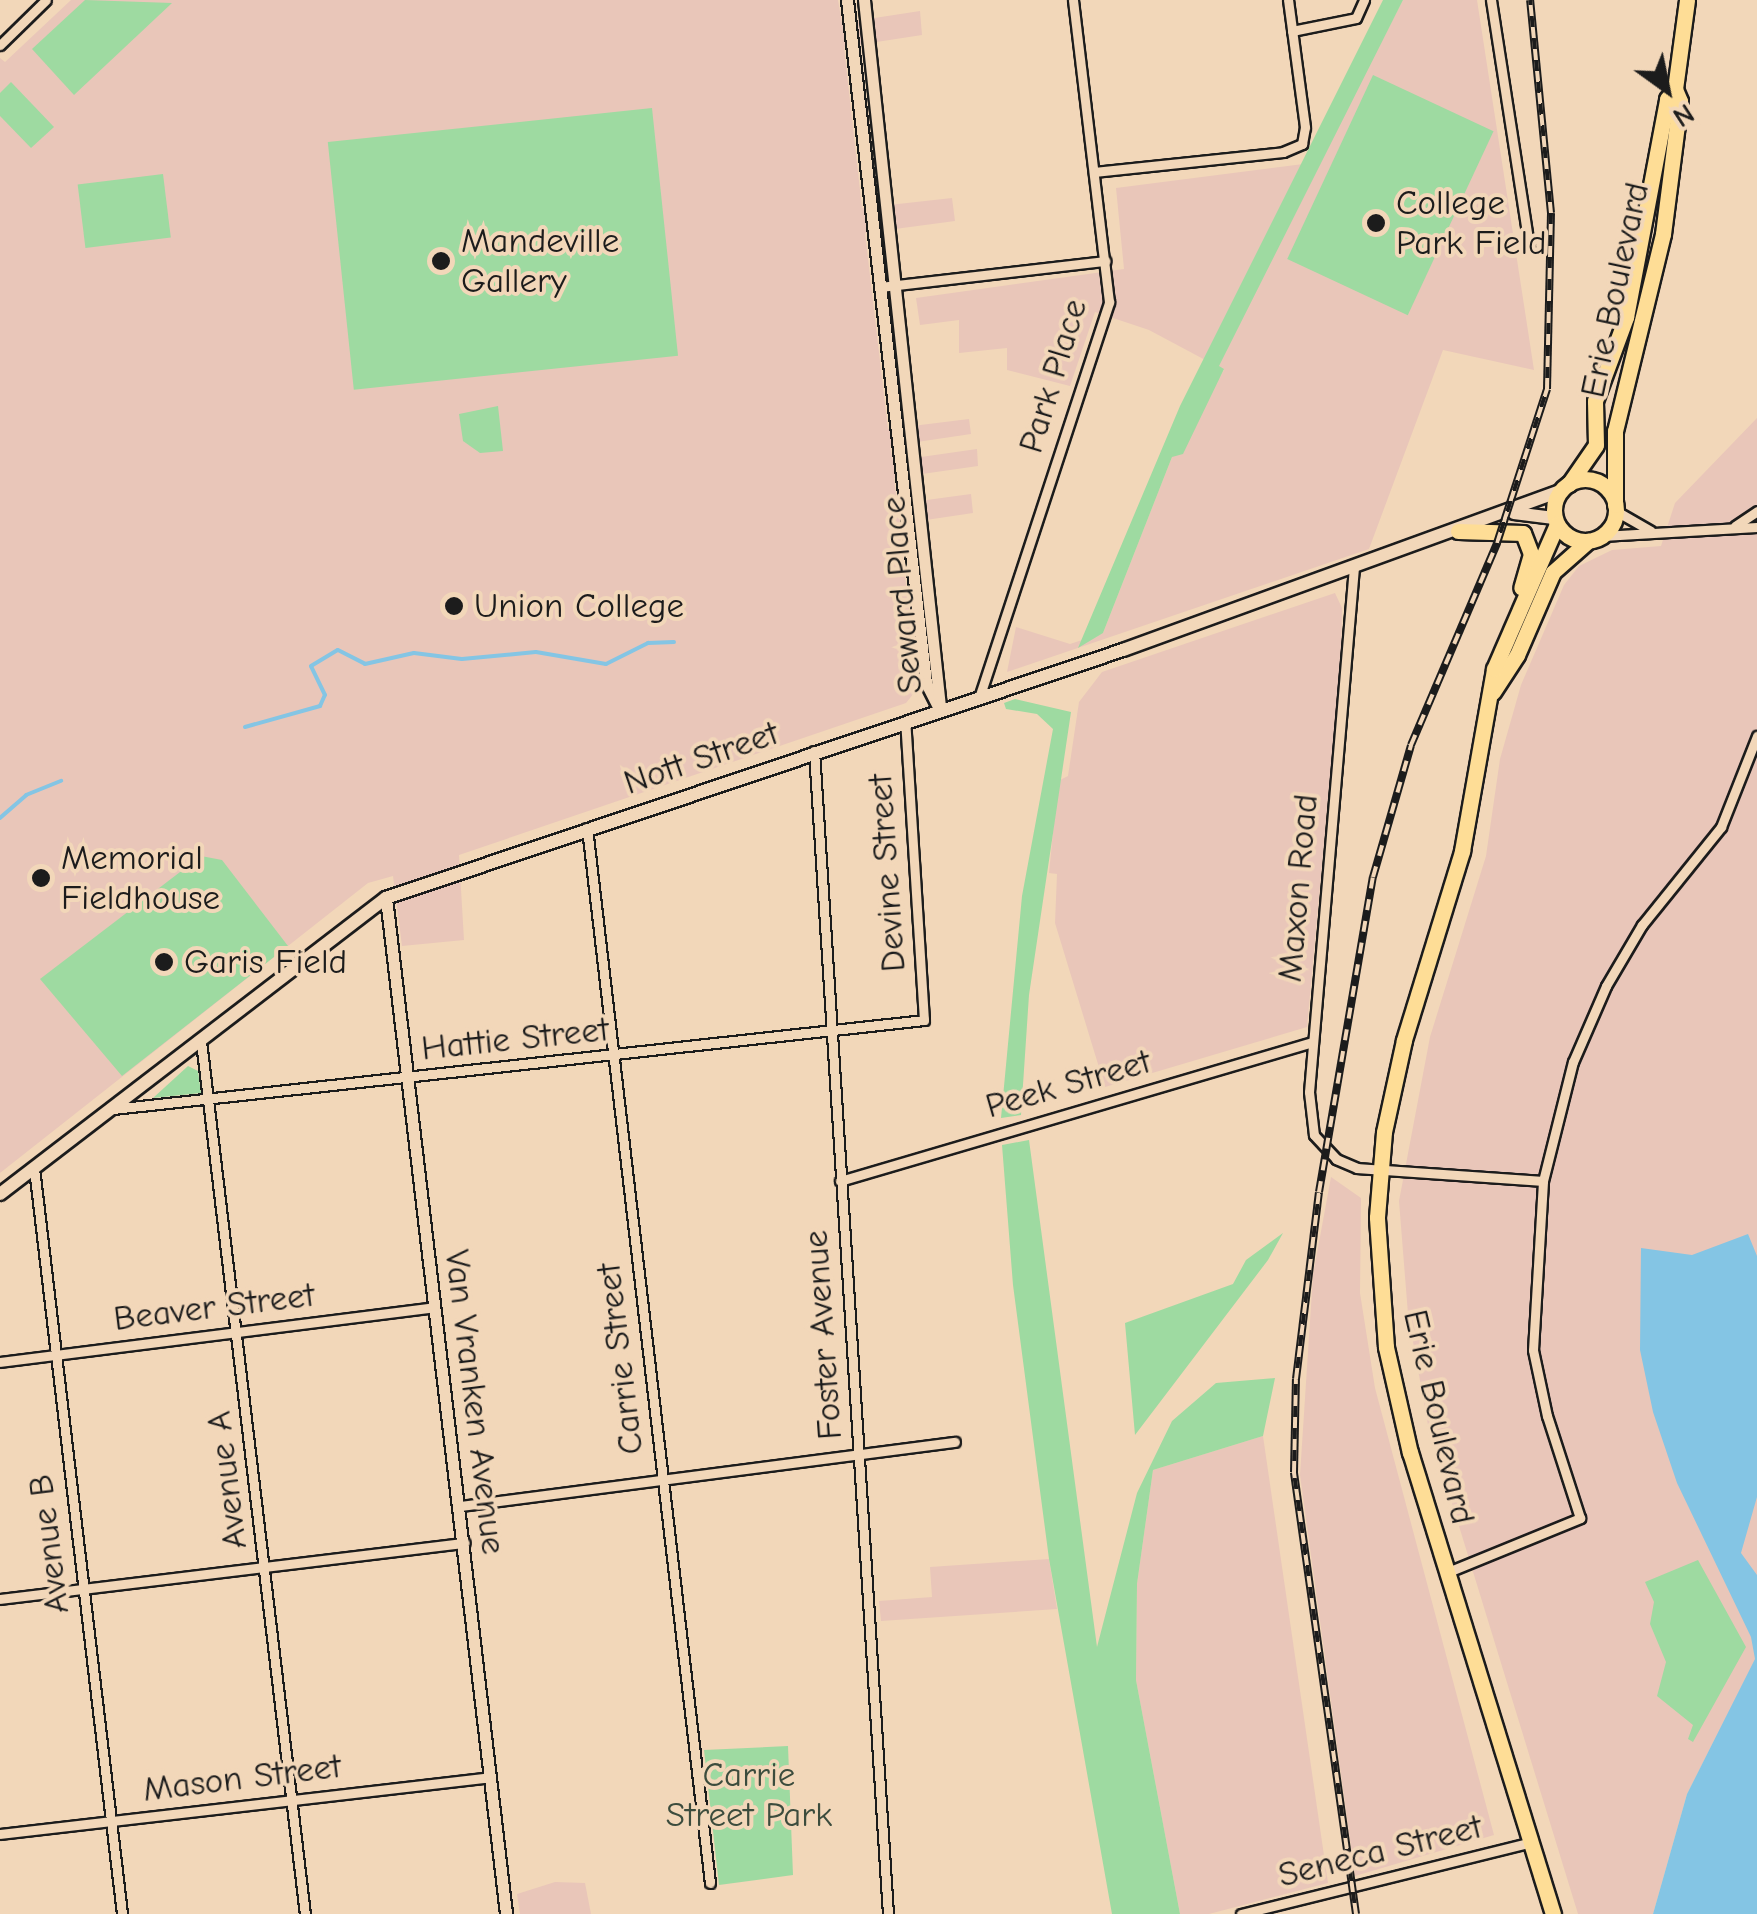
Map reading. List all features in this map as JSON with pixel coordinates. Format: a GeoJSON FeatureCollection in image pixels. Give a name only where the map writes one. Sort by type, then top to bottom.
{"type":"FeatureCollection","features":[{"type":"Feature","properties":{"kind":"highway","name":"Erie Boulevard"},"geometry":{"type":"LineString","coordinates":[[1566,487],[1596,445],[1595,401],[1626,316],[1668,99],[1675,89],[1687,0]]}},
{"type":"Feature","properties":{"kind":"highway","name":"Erie Boulevard"},"geometry":{"type":"LineString","coordinates":[[1616,508],[1615,431],[1662,234],[1680,101],[1675,89]]}},
{"type":"Feature","properties":{"kind":"highway"},"geometry":{"type":"LineString","coordinates":[[1594,480],[1616,508],[1595,538],[1570,537],[1556,521],[1566,487],[1594,480]]}},
{"type":"Feature","properties":{"kind":"highway","name":"Erie Boulevard"},"geometry":{"type":"LineString","coordinates":[[1553,1914],[1448,1572],[1386,1347],[1378,1260],[1380,1170],[1404,1040],[1462,851],[1504,640],[1556,521]]}},
{"type":"Feature","properties":{"kind":"highway"},"geometry":{"type":"LineString","coordinates":[[1458,531],[1523,534],[1531,554],[1519,583],[1525,596]]}},
{"type":"Feature","properties":{"kind":"highway","name":"Erie Boulevard"},"geometry":{"type":"LineString","coordinates":[[1494,692],[1517,655],[1553,572],[1595,538]]}},
{"type":"Feature","properties":{"kind":"main road","name":"Nott Street"},"geometry":{"type":"LineString","coordinates":[[0,1194],[386,898],[979,698],[1497,517],[1566,487]]}},
{"type":"Feature","properties":{"kind":"main road","name":"Nott Street"},"geometry":{"type":"LineString","coordinates":[[1497,517],[1520,512],[1556,521]]}},
{"type":"Feature","properties":{"kind":"street"},"geometry":{"type":"LineString","coordinates":[[0,44],[46,0]]}},
{"type":"Feature","properties":{"kind":"street","name":"Seward Place"},"geometry":{"type":"LineString","coordinates":[[847,0],[926,684],[940,710]]}},
{"type":"Feature","properties":{"kind":"street","name":"Seward Place"},"geometry":{"type":"LineString","coordinates":[[864,0],[899,285],[940,710]]}},
{"type":"Feature","properties":{"kind":"street","name":"Park Place"},"geometry":{"type":"LineString","coordinates":[[979,698],[1108,302],[1073,0]]}},
{"type":"Feature","properties":{"kind":"street"},"geometry":{"type":"LineString","coordinates":[[1094,172],[1283,152],[1302,144],[1306,127],[1288,0]]}},
{"type":"Feature","properties":{"kind":"street"},"geometry":{"type":"LineString","coordinates":[[1292,31],[1356,18],[1364,0]]}},
{"type":"Feature","properties":{"kind":"street"},"geometry":{"type":"LineString","coordinates":[[1492,0],[1530,245]]}},
{"type":"Feature","properties":{"kind":"street"},"geometry":{"type":"LineString","coordinates":[[880,287],[1106,262]]}},
{"type":"Feature","properties":{"kind":"street"},"geometry":{"type":"LineString","coordinates":[[1616,508],[1652,530]]}},
{"type":"Feature","properties":{"kind":"street"},"geometry":{"type":"LineString","coordinates":[[1732,528],[1757,511]]}},
{"type":"Feature","properties":{"kind":"street"},"geometry":{"type":"LineString","coordinates":[[1595,538],[1652,530],[1757,527]]}},
{"type":"Feature","properties":{"kind":"street"},"geometry":{"type":"LineString","coordinates":[[1732,528],[1757,534]]}},
{"type":"Feature","properties":{"kind":"street","name":"Maxon Road"},"geometry":{"type":"LineString","coordinates":[[1354,567],[1312,1042],[1308,1114],[1314,1135],[1336,1159],[1380,1170],[1543,1181]]}},
{"type":"Feature","properties":{"kind":"street","name":"Devine Street"},"geometry":{"type":"LineString","coordinates":[[904,722],[924,1020]]}},
{"type":"Feature","properties":{"kind":"street"},"geometry":{"type":"LineString","coordinates":[[1448,1572],[1580,1518],[1546,1416],[1533,1350],[1543,1181],[1574,1062],[1606,986],[1642,926],[1720,827],[1757,736]]}},
{"type":"Feature","properties":{"kind":"street","name":"Foster Avenue"},"geometry":{"type":"LineString","coordinates":[[814,751],[888,1914]]}},
{"type":"Feature","properties":{"kind":"street","name":"Carrie Street"},"geometry":{"type":"LineString","coordinates":[[587,828],[710,1883]]}},
{"type":"Feature","properties":{"kind":"street","name":"Van Vranken Avenue"},"geometry":{"type":"LineString","coordinates":[[386,898],[461,1506],[506,1914]]}},
{"type":"Feature","properties":{"kind":"street","name":"Hattie Street"},"geometry":{"type":"LineString","coordinates":[[113,1110],[831,1034],[924,1020]]}},
{"type":"Feature","properties":{"kind":"street","name":"Avenue A"},"geometry":{"type":"LineString","coordinates":[[201,1040],[305,1914]]}},
{"type":"Feature","properties":{"kind":"street","name":"Peek Street"},"geometry":{"type":"LineString","coordinates":[[840,1181],[1312,1042]]}},
{"type":"Feature","properties":{"kind":"street","name":"Avenue B"},"geometry":{"type":"LineString","coordinates":[[34,1168],[122,1914]]}},
{"type":"Feature","properties":{"kind":"street","name":"Beaver Street"},"geometry":{"type":"LineString","coordinates":[[0,1362],[434,1307]]}},
{"type":"Feature","properties":{"kind":"street"},"geometry":{"type":"LineString","coordinates":[[461,1506],[955,1442]]}},
{"type":"Feature","properties":{"kind":"street"},"geometry":{"type":"LineString","coordinates":[[0,1599],[465,1543]]}},
{"type":"Feature","properties":{"kind":"street","name":"Mason Street"},"geometry":{"type":"LineString","coordinates":[[0,1834],[490,1777]]}},
{"type":"Feature","properties":{"kind":"street","name":"Seneca Street"},"geometry":{"type":"LineString","coordinates":[[1241,1914],[1532,1842]]}},
{"type":"Feature","properties":{"kind":"shaded area","name":"Union College"},"geometry":{"type":"Polygon","coordinates":[[[71,0],[838,0],[842,23],[920,11],[922,35],[844,47],[862,208],[952,198],[955,221],[865,233],[888,429],[969,419],[971,434],[890,446],[893,461],[977,449],[978,466],[894,478],[897,504],[971,494],[973,513],[899,524],[918,688],[906,703],[459,855],[464,940],[402,946],[393,876],[368,883],[0,1173],[0,58],[5,62],[71,0]]]}},
{"type":"Feature","properties":{"kind":"shaded area"},"geometry":{"type":"Polygon","coordinates":[[[1403,0],[1477,0],[1534,370],[1443,350],[1369,549],[1007,672],[1016,627],[1070,644],[1103,633],[1172,457],[1224,370],[1149,330],[1095,312],[1070,386],[1007,370],[1007,348],[959,353],[959,320],[920,325],[916,298],[1124,269],[1116,188],[1319,162],[1403,0]]]}},
{"type":"Feature","properties":{"kind":"shaded area"},"geometry":{"type":"Polygon","coordinates":[[[1757,418],[1757,1657],[1687,1794],[1653,1914],[1578,1914],[1428,1425],[1408,1314],[1399,1201],[1430,1037],[1486,856],[1500,759],[1521,685],[1564,585],[1579,566],[1612,550],[1661,546],[1675,503],[1757,418]]]}},
{"type":"Feature","properties":{"kind":"shaded area"},"geometry":{"type":"Polygon","coordinates":[[[1335,593],[1342,608],[1341,659],[1307,1027],[1105,1087],[1055,923],[1057,874],[1049,873],[1058,781],[1068,776],[1079,702],[1102,672],[1335,593]]]}},
{"type":"Feature","properties":{"kind":"shaded area"},"geometry":{"type":"Polygon","coordinates":[[[1331,1177],[1361,1198],[1360,1293],[1375,1388],[1494,1835],[1355,1876],[1300,1475],[1313,1275],[1331,1177]]]}},
{"type":"Feature","properties":{"kind":"shaded area"},"geometry":{"type":"Polygon","coordinates":[[[1263,1436],[1328,1883],[1209,1914],[1180,1914],[1136,1680],[1137,1584],[1153,1470],[1263,1436]]]}},
{"type":"Feature","properties":{"kind":"shaded area"},"geometry":{"type":"Polygon","coordinates":[[[1049,1559],[1057,1609],[881,1621],[879,1601],[932,1597],[930,1567],[1049,1559]]]}},
{"type":"Feature","properties":{"kind":"shaded area"},"geometry":{"type":"Polygon","coordinates":[[[555,1882],[585,1883],[591,1914],[520,1914],[517,1894],[555,1882]]]}},
{"type":"Feature","properties":{"kind":"green space"},"geometry":{"type":"Polygon","coordinates":[[[85,0],[172,3],[74,95],[32,49],[85,0]]]}},
{"type":"Feature","properties":{"kind":"green space"},"geometry":{"type":"Polygon","coordinates":[[[1383,0],[1403,0],[1219,366],[1224,369],[1183,454],[1172,457],[1103,633],[1078,648],[1180,406],[1383,0]]]}},
{"type":"Feature","properties":{"kind":"green space","name":"College Park Field"},"geometry":{"type":"Polygon","coordinates":[[[1373,75],[1494,131],[1408,315],[1287,259],[1373,75]]]}},
{"type":"Feature","properties":{"kind":"green space"},"geometry":{"type":"Polygon","coordinates":[[[11,82],[54,127],[31,148],[0,116],[0,93],[11,82]]]}},
{"type":"Feature","properties":{"kind":"green space"},"geometry":{"type":"Polygon","coordinates":[[[652,108],[678,356],[354,390],[328,142],[652,108]]]}},
{"type":"Feature","properties":{"kind":"green space"},"geometry":{"type":"Polygon","coordinates":[[[163,174],[171,238],[85,248],[78,184],[163,174]]]}},
{"type":"Feature","properties":{"kind":"green space"},"geometry":{"type":"Polygon","coordinates":[[[498,406],[503,451],[480,453],[463,441],[459,414],[498,406]]]}},
{"type":"Feature","properties":{"kind":"green space"},"geometry":{"type":"Polygon","coordinates":[[[1015,699],[1071,712],[1029,995],[1021,1115],[1001,1118],[1022,896],[1053,729],[1037,714],[1006,709],[1004,703],[1015,699]]]}},
{"type":"Feature","properties":{"kind":"green space","name":"Garis Field"},"geometry":{"type":"Polygon","coordinates":[[[201,856],[222,860],[288,946],[122,1076],[40,979],[201,856]]]}},
{"type":"Feature","properties":{"kind":"green space"},"geometry":{"type":"Polygon","coordinates":[[[188,1066],[198,1071],[201,1093],[153,1098],[188,1066]]]}},
{"type":"Feature","properties":{"kind":"green space"},"geometry":{"type":"Polygon","coordinates":[[[1029,1140],[1097,1647],[1137,1493],[1172,1421],[1216,1383],[1275,1378],[1263,1436],[1153,1470],[1137,1584],[1136,1680],[1180,1914],[1112,1914],[1049,1559],[1013,1285],[1002,1145],[1029,1140]]]}},
{"type":"Feature","properties":{"kind":"green space"},"geometry":{"type":"Polygon","coordinates":[[[1283,1233],[1268,1260],[1135,1435],[1125,1323],[1233,1284],[1246,1260],[1283,1233]]]}},
{"type":"Feature","properties":{"kind":"green space"},"geometry":{"type":"Polygon","coordinates":[[[1698,1560],[1746,1647],[1693,1742],[1688,1739],[1693,1725],[1657,1696],[1666,1662],[1650,1624],[1654,1602],[1645,1582],[1698,1560]]]}},
{"type":"Feature","properties":{"kind":"green space","name":"Carrie Street Park"},"geometry":{"type":"Polygon","coordinates":[[[788,1746],[793,1875],[719,1885],[704,1750],[788,1746]]]}},
{"type":"Feature","properties":{"kind":"water"},"geometry":{"type":"Polygon","coordinates":[[[1748,1234],[1757,1256],[1757,1497],[1741,1553],[1757,1575],[1757,1914],[1653,1914],[1687,1794],[1755,1659],[1751,1637],[1677,1483],[1653,1412],[1640,1350],[1641,1248],[1692,1255],[1748,1234]]]}},
{"type":"Feature","properties":{"kind":"waterway"},"geometry":{"type":"LineString","coordinates":[[245,727],[320,706],[325,695],[311,666],[338,650],[365,664],[414,653],[462,659],[536,652],[606,664],[648,643],[674,642]]}},
{"type":"Feature","properties":{"kind":"waterway"},"geometry":{"type":"LineString","coordinates":[[0,818],[26,795],[61,781]]}},
{"type":"Feature","properties":{"kind":"railway"},"geometry":{"type":"LineString","coordinates":[[1356,1914],[1294,1472],[1296,1379],[1319,1192],[1373,877],[1411,745],[1497,543],[1547,389],[1551,213],[1530,0]]}},
{"type":"Feature","properties":{"kind":"place","name":"College Park Field"},"geometry":{"type":"Point","coordinates":[1376,223]}},
{"type":"Feature","properties":{"kind":"place","name":"Mandeville Gallery"},"geometry":{"type":"Point","coordinates":[441,261]}},
{"type":"Feature","properties":{"kind":"place","name":"Union College"},"geometry":{"type":"Point","coordinates":[454,606]}},
{"type":"Feature","properties":{"kind":"place","name":"Memorial Fieldhouse"},"geometry":{"type":"Point","coordinates":[41,878]}},
{"type":"Feature","properties":{"kind":"place","name":"Garis Field"},"geometry":{"type":"Point","coordinates":[164,962]}}]}
